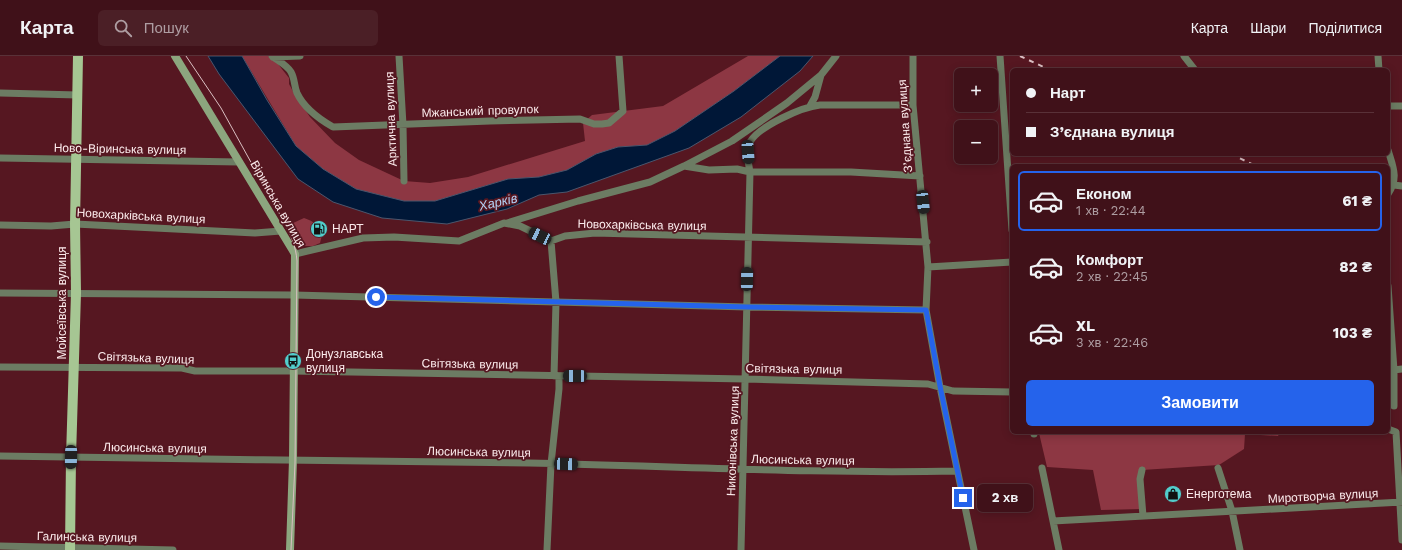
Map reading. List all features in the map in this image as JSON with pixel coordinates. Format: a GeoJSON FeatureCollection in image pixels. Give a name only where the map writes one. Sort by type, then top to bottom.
{"type":"FeatureCollection","features":[{"type":"Feature","properties":{"kind":"main road","name":"Мойсеївська вулиця"},"geometry":{"type":"LineString","coordinates":[[70,549],[71,457],[75,368],[75,224],[78,56]]}},
{"type":"Feature","properties":{"kind":"main road","name":"Віринська вулиця"},"geometry":{"type":"LineString","coordinates":[[175,56],[295,254],[293,460],[290,550]]}},
{"type":"Feature","properties":{"kind":"street"},"geometry":{"type":"LineString","coordinates":[[272,57],[300,56]]}},
{"type":"Feature","properties":{"kind":"street","name":"Арктична вулиця"},"geometry":{"type":"LineString","coordinates":[[399,56],[403,125],[404,181]]}},
{"type":"Feature","properties":{"kind":"street","name":"Мжанський провулок"},"geometry":{"type":"LineString","coordinates":[[272,57],[290,70],[295,80],[296,90],[300,100],[318,118],[333,127],[580,119],[594,124],[609,123],[623,111],[619,56]]}},
{"type":"Feature","properties":{"kind":"street"},"geometry":{"type":"LineString","coordinates":[[295,254],[363,238],[394,237],[459,241],[504,223],[650,182],[732,141],[787,103],[821,75],[836,56]]}},
{"type":"Feature","properties":{"kind":"street","name":"З’єднана вулиця"},"geometry":{"type":"LineString","coordinates":[[913,56],[913,105],[927,242],[928,267],[926,310],[974,550]]}},
{"type":"Feature","properties":{"kind":"street"},"geometry":{"type":"LineString","coordinates":[[1000,56],[1010,201]]}},
{"type":"Feature","properties":{"kind":"street"},"geometry":{"type":"LineString","coordinates":[[1184,56],[1193,68]]}},
{"type":"Feature","properties":{"kind":"street"},"geometry":{"type":"LineString","coordinates":[[1378,56],[1379,68]]}},
{"type":"Feature","properties":{"kind":"street"},"geometry":{"type":"LineString","coordinates":[[810,106],[815,97],[821,75]]}},
{"type":"Feature","properties":{"kind":"street"},"geometry":{"type":"LineString","coordinates":[[0,93],[78,94]]}},
{"type":"Feature","properties":{"kind":"street"},"geometry":{"type":"LineString","coordinates":[[815,97],[820,105]]}},
{"type":"Feature","properties":{"kind":"street"},"geometry":{"type":"LineString","coordinates":[[810,106],[913,105]]}},
{"type":"Feature","properties":{"kind":"street","name":"Никонівська вулиця"},"geometry":{"type":"LineString","coordinates":[[741,550],[750,172],[748,152],[751,142],[767,127],[798,110],[810,106]]}},
{"type":"Feature","properties":{"kind":"street"},"geometry":{"type":"LineString","coordinates":[[1390,106],[1402,106]]}},
{"type":"Feature","properties":{"kind":"street"},"geometry":{"type":"LineString","coordinates":[[1390,156],[1395,175],[1394,185],[1390,191]]}},
{"type":"Feature","properties":{"kind":"street","name":"Ново-Віринська вулиця"},"geometry":{"type":"LineString","coordinates":[[0,158],[239,162]]}},
{"type":"Feature","properties":{"kind":"street"},"geometry":{"type":"LineString","coordinates":[[684,166],[709,170],[737,169],[750,172],[851,172],[920,176]]}},
{"type":"Feature","properties":{"kind":"street"},"geometry":{"type":"LineString","coordinates":[[1394,185],[1402,186]]}},
{"type":"Feature","properties":{"kind":"street"},"geometry":{"type":"LineString","coordinates":[[504,223],[520,226],[551,240],[556,302],[557,376],[559,389],[551,464],[547,550]]}},
{"type":"Feature","properties":{"kind":"street","name":"Новохарківська вулиця"},"geometry":{"type":"LineString","coordinates":[[0,225],[51,226],[75,224],[255,233],[281,231]]}},
{"type":"Feature","properties":{"kind":"street","name":"Новохарківська вулиця"},"geometry":{"type":"LineString","coordinates":[[551,240],[564,236],[595,233],[927,242]]}},
{"type":"Feature","properties":{"kind":"street"},"geometry":{"type":"LineString","coordinates":[[928,267],[1010,262]]}},
{"type":"Feature","properties":{"kind":"street"},"geometry":{"type":"LineString","coordinates":[[0,293],[295,295],[747,307],[926,310]]}},
{"type":"Feature","properties":{"kind":"street"},"geometry":{"type":"LineString","coordinates":[[1390,310],[1395,371],[1394,406]]}},
{"type":"Feature","properties":{"kind":"street","name":"Світязька вулиця"},"geometry":{"type":"LineString","coordinates":[[0,367],[182,368],[195,371],[294,371],[746,379],[928,384],[940,386],[953,391],[1010,392]]}},
{"type":"Feature","properties":{"kind":"street"},"geometry":{"type":"LineString","coordinates":[[1390,430],[1396,432],[1402,540]]}},
{"type":"Feature","properties":{"kind":"street","name":"Люсинська вулиця"},"geometry":{"type":"LineString","coordinates":[[0,456],[551,464],[742,470],[958,471]]}},
{"type":"Feature","properties":{"kind":"street"},"geometry":{"type":"LineString","coordinates":[[1042,468],[1059,550]]}},
{"type":"Feature","properties":{"kind":"street"},"geometry":{"type":"LineString","coordinates":[[1218,468],[1232,511],[1240,550]]}},
{"type":"Feature","properties":{"kind":"street"},"geometry":{"type":"LineString","coordinates":[[1142,470],[1140,479],[1143,516]]}},
{"type":"Feature","properties":{"kind":"street","name":"Миротворча вулиця"},"geometry":{"type":"LineString","coordinates":[[1052,521],[1401,502]]}},
{"type":"Feature","properties":{"kind":"street","name":"Галинська вулиця"},"geometry":{"type":"LineString","coordinates":[[0,546],[70,549],[173,550]]}},
{"type":"Feature","properties":{"kind":"shaded area"},"geometry":{"type":"Polygon","coordinates":[[[242,56],[268,56],[278,64],[289,78],[289,84],[310,117],[335,143],[359,160],[404,181],[430,183],[468,177],[585,141],[583,123],[592,115],[663,106],[748,56],[780,56],[734,91],[675,131],[647,145],[618,147],[596,154],[567,170],[539,177],[508,179],[435,201],[404,201],[356,189],[323,169],[296,146],[242,56]]]}},
{"type":"Feature","properties":{"kind":"shaded area"},"geometry":{"type":"Polygon","coordinates":[[[304,218],[313,222],[319,229],[322,235],[320,243],[313,246],[299,246],[290,226],[291,224],[304,218]]]}},
{"type":"Feature","properties":{"kind":"shaded area"},"geometry":{"type":"Polygon","coordinates":[[[1039,434],[1245,434],[1244,449],[1219,465],[1142,470],[1142,509],[1101,510],[1093,470],[1047,467],[1039,434]]]}},
{"type":"Feature","properties":{"kind":"shaded area"},"geometry":{"type":"Polygon","coordinates":[[[1245,434],[1279,434],[1278,436],[1245,434]]]}},
{"type":"Feature","properties":{"kind":"water","name":"Харків"},"geometry":{"type":"Polygon","coordinates":[[[208,56],[242,56],[267,100],[296,146],[323,169],[356,189],[404,201],[435,201],[508,179],[539,177],[567,170],[596,154],[618,147],[647,145],[675,131],[734,91],[780,56],[813,56],[800,71],[741,117],[689,148],[567,192],[539,195],[507,209],[447,224],[382,218],[333,202],[298,179],[219,74],[208,56]]]}},
{"type":"Feature","properties":{"kind":"tram line"},"geometry":{"type":"LineString","coordinates":[[186,56],[221,108],[287,227],[296,251],[295,463],[291,550]]}},
{"type":"Feature","properties":{"kind":"railway"},"geometry":{"type":"LineString","coordinates":[[1020,56],[1046,68]]}},
{"type":"Feature","properties":{"kind":"railway"},"geometry":{"type":"LineString","coordinates":[[1235,156],[1252,164]]}},
{"type":"Feature","properties":{"kind":"place","name":"НАРТ"},"geometry":{"type":"Point","coordinates":[319,229]}},
{"type":"Feature","properties":{"kind":"place","name":"Донузлавська вулиця"},"geometry":{"type":"Point","coordinates":[293,361]}},
{"type":"Feature","properties":{"kind":"place","name":"Енерготема"},"geometry":{"type":"Point","coordinates":[1173,494]}},
{"type":"Feature","properties":{"kind":"route"},"geometry":{"type":"LineString","coordinates":[[376,297],[747,307],[926,310],[963,498]]}}]}
